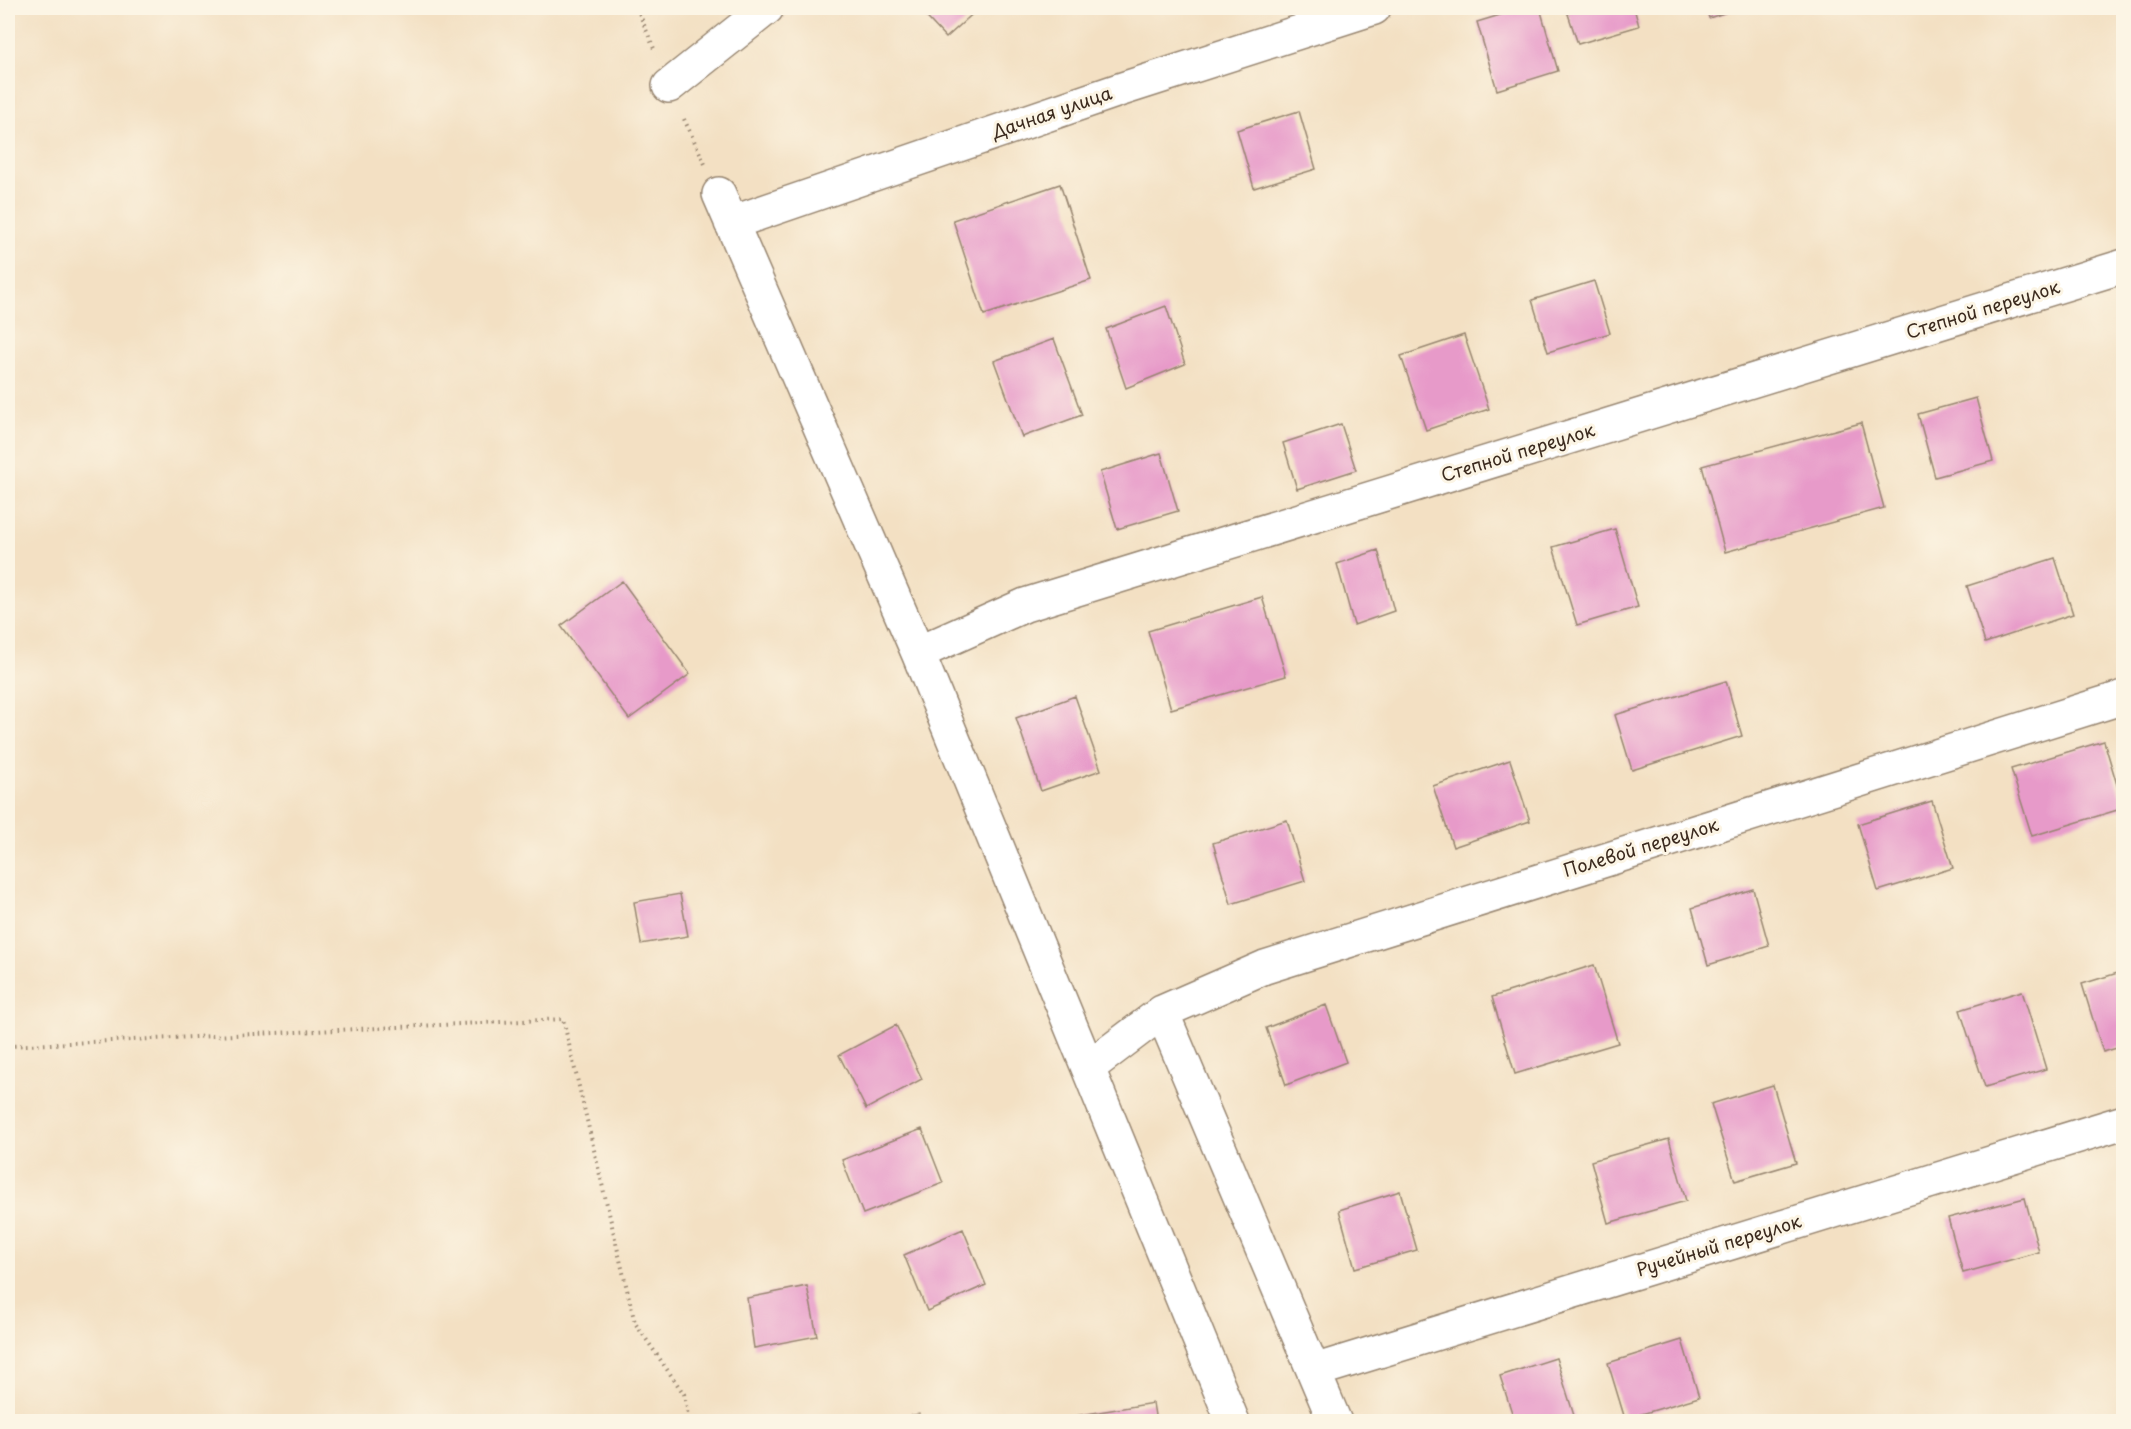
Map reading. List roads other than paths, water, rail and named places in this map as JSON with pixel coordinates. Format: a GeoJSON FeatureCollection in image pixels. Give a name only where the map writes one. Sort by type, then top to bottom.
{"type":"FeatureCollection","features":[{"type":"Feature","properties":{"kind":"street"},"geometry":{"type":"LineString","coordinates":[[669,87],[767,8]]}},
{"type":"Feature","properties":{"kind":"street","name":"Дачная улица"},"geometry":{"type":"LineString","coordinates":[[918,653],[725,209],[1119,90],[1374,8]]}},
{"type":"Feature","properties":{"kind":"street","name":"Степной переулок"},"geometry":{"type":"LineString","coordinates":[[918,653],[1025,605],[2124,266]]}},
{"type":"Feature","properties":{"kind":"street"},"geometry":{"type":"LineString","coordinates":[[918,653],[1233,1422]]}},
{"type":"Feature","properties":{"kind":"street","name":"Полевой переулок"},"geometry":{"type":"LineString","coordinates":[[1088,1068],[1162,1012],[1265,967],[2124,696]]}},
{"type":"Feature","properties":{"kind":"street"},"geometry":{"type":"LineString","coordinates":[[1162,1012],[1335,1422]]}},
{"type":"Feature","properties":{"kind":"street","name":"Ручейный переулок"},"geometry":{"type":"LineString","coordinates":[[1314,1371],[2124,1122]]}}]}
